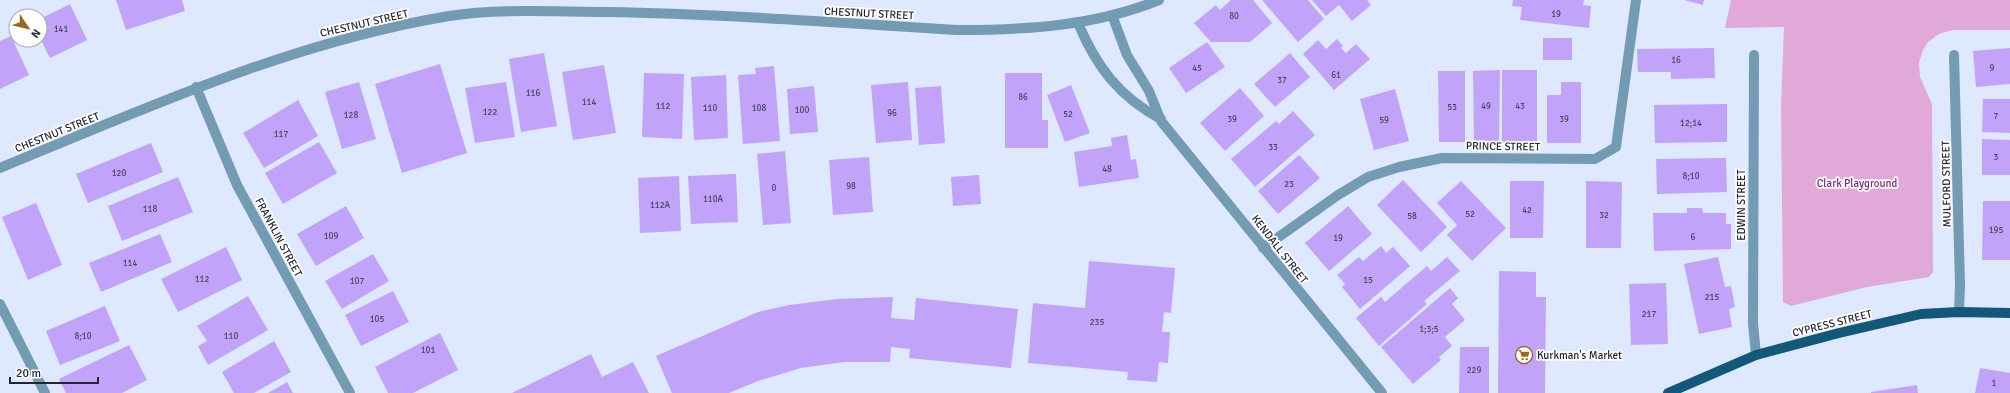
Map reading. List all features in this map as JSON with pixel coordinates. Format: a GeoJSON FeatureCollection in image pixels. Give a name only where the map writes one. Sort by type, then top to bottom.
{"type":"FeatureCollection","features":[{"type":"Feature","properties":{"kind":"main road","name":"CYPRESS STREET"},"geometry":{"type":"LineString","coordinates":[[1668,393],[1756,355],[1839,333],[1921,314],[1959,312],[2010,313]]}},
{"type":"Feature","properties":{"kind":"street","name":"CHESTNUT STREET"},"geometry":{"type":"LineString","coordinates":[[0,168],[196,88],[339,40],[451,16],[526,11],[664,13],[959,30],[1038,28],[1078,23],[1112,15],[1159,0]]}},
{"type":"Feature","properties":{"kind":"street","name":"PRINCE STREET"},"geometry":{"type":"LineString","coordinates":[[1263,248],[1338,195],[1368,177],[1399,167],[1442,158],[1595,159],[1616,147],[1636,0]]}},
{"type":"Feature","properties":{"kind":"street","name":"KENDALL STREET"},"geometry":{"type":"LineString","coordinates":[[1112,15],[1131,62],[1149,91],[1161,119],[1189,156],[1228,201],[1263,248],[1382,393]]}},
{"type":"Feature","properties":{"kind":"street","name":"KENDALL STREET"},"geometry":{"type":"LineString","coordinates":[[1078,23],[1093,53],[1116,84],[1136,105],[1161,119]]}},
{"type":"Feature","properties":{"kind":"street","name":"EDWIN STREET"},"geometry":{"type":"LineString","coordinates":[[1754,55],[1753,323],[1756,355]]}},
{"type":"Feature","properties":{"kind":"street","name":"MULFORD STREET"},"geometry":{"type":"LineString","coordinates":[[1954,55],[1960,286],[1959,312]]}},
{"type":"Feature","properties":{"kind":"street","name":"FRANKLIN STREET"},"geometry":{"type":"LineString","coordinates":[[196,88],[238,185],[350,393]]}},
{"type":"Feature","properties":{"kind":"street"},"geometry":{"type":"LineString","coordinates":[[0,304],[45,393]]}},
{"type":"Feature","properties":{"kind":"green space","name":"Clark Playground"},"geometry":{"type":"Polygon","coordinates":[[[1731,0],[2010,0],[2010,30],[1953,30],[1939,34],[1928,42],[1923,50],[1919,63],[1920,77],[1932,104],[1933,272],[1929,277],[1867,287],[1791,306],[1783,302],[1781,105],[1784,27],[1725,28],[1731,0]]]}},
{"type":"Feature","properties":{"kind":"building"},"geometry":{"type":"Polygon","coordinates":[[[116,0],[182,0],[185,11],[126,30],[116,0]]]}},
{"type":"Feature","properties":{"kind":"building"},"geometry":{"type":"Polygon","coordinates":[[[1231,0],[1253,0],[1272,23],[1250,42],[1211,42],[1194,23],[1216,5],[1220,10],[1231,0]]]}},
{"type":"Feature","properties":{"kind":"building"},"geometry":{"type":"Polygon","coordinates":[[[1262,0],[1308,0],[1324,19],[1298,42],[1262,0]]]}},
{"type":"Feature","properties":{"kind":"building"},"geometry":{"type":"Polygon","coordinates":[[[1312,0],[1367,0],[1371,5],[1352,21],[1339,5],[1326,16],[1312,0]]]}},
{"type":"Feature","properties":{"kind":"building"},"geometry":{"type":"Polygon","coordinates":[[[1513,0],[1584,0],[1583,5],[1591,6],[1589,28],[1520,20],[1522,7],[1512,6],[1513,0]]]}},
{"type":"Feature","properties":{"kind":"building"},"geometry":{"type":"Polygon","coordinates":[[[1684,0],[1704,0],[1703,5],[1684,0]]]}},
{"type":"Feature","properties":{"kind":"building"},"geometry":{"type":"Polygon","coordinates":[[[70,4],[87,40],[50,58],[45,48],[48,48],[48,15],[70,4]]]}},
{"type":"Feature","properties":{"kind":"building"},"geometry":{"type":"Polygon","coordinates":[[[8,37],[8,48],[17,48],[29,75],[0,89],[0,41],[8,37]]]}},
{"type":"Feature","properties":{"kind":"building"},"geometry":{"type":"Polygon","coordinates":[[[1543,38],[1572,38],[1572,60],[1543,60],[1543,38]]]}},
{"type":"Feature","properties":{"kind":"building"},"geometry":{"type":"Polygon","coordinates":[[[1337,39],[1343,46],[1341,48],[1346,53],[1356,44],[1370,59],[1334,90],[1303,54],[1318,40],[1326,49],[1337,39]]]}},
{"type":"Feature","properties":{"kind":"building"},"geometry":{"type":"Polygon","coordinates":[[[1207,42],[1225,67],[1186,93],[1169,68],[1207,42]]]}},
{"type":"Feature","properties":{"kind":"building"},"geometry":{"type":"Polygon","coordinates":[[[1714,48],[1715,78],[1671,79],[1671,72],[1638,72],[1637,49],[1714,48]]]}},
{"type":"Feature","properties":{"kind":"building"},"geometry":{"type":"Polygon","coordinates":[[[2010,48],[2010,84],[1976,87],[1973,51],[2010,48]]]}},
{"type":"Feature","properties":{"kind":"building"},"geometry":{"type":"Polygon","coordinates":[[[544,53],[557,126],[521,132],[509,59],[544,53]]]}},
{"type":"Feature","properties":{"kind":"building"},"geometry":{"type":"Polygon","coordinates":[[[1290,53],[1310,77],[1275,107],[1254,84],[1290,53]]]}},
{"type":"Feature","properties":{"kind":"building"},"geometry":{"type":"Polygon","coordinates":[[[440,64],[467,153],[402,173],[375,84],[440,64]]]}},
{"type":"Feature","properties":{"kind":"building"},"geometry":{"type":"Polygon","coordinates":[[[604,65],[616,133],[573,140],[562,72],[604,65]]]}},
{"type":"Feature","properties":{"kind":"building"},"geometry":{"type":"Polygon","coordinates":[[[774,66],[780,141],[743,144],[738,75],[756,74],[755,68],[774,66]]]}},
{"type":"Feature","properties":{"kind":"building"},"geometry":{"type":"Polygon","coordinates":[[[1500,70],[1499,141],[1474,142],[1473,71],[1500,70]]]}},
{"type":"Feature","properties":{"kind":"building"},"geometry":{"type":"Polygon","coordinates":[[[1502,70],[1537,70],[1537,142],[1502,142],[1502,70]]]}},
{"type":"Feature","properties":{"kind":"building"},"geometry":{"type":"Polygon","coordinates":[[[1438,71],[1465,71],[1465,142],[1439,142],[1438,71]]]}},
{"type":"Feature","properties":{"kind":"building"},"geometry":{"type":"Polygon","coordinates":[[[644,73],[684,74],[682,139],[642,137],[644,73]]]}},
{"type":"Feature","properties":{"kind":"building"},"geometry":{"type":"Polygon","coordinates":[[[1005,73],[1042,73],[1042,120],[1048,120],[1048,148],[1005,148],[1005,73]]]}},
{"type":"Feature","properties":{"kind":"building"},"geometry":{"type":"Polygon","coordinates":[[[726,75],[728,138],[694,140],[691,77],[726,75]]]}},
{"type":"Feature","properties":{"kind":"building"},"geometry":{"type":"Polygon","coordinates":[[[359,82],[376,139],[342,149],[325,92],[359,82]]]}},
{"type":"Feature","properties":{"kind":"building"},"geometry":{"type":"Polygon","coordinates":[[[506,82],[515,137],[475,143],[465,88],[506,82]]]}},
{"type":"Feature","properties":{"kind":"building"},"geometry":{"type":"Polygon","coordinates":[[[908,82],[912,140],[876,143],[871,85],[908,82]]]}},
{"type":"Feature","properties":{"kind":"building"},"geometry":{"type":"Polygon","coordinates":[[[1561,82],[1581,82],[1581,143],[1547,143],[1547,95],[1561,95],[1561,82]]]}},
{"type":"Feature","properties":{"kind":"building"},"geometry":{"type":"Polygon","coordinates":[[[1071,85],[1090,133],[1065,142],[1047,95],[1071,85]]]}},
{"type":"Feature","properties":{"kind":"building"},"geometry":{"type":"Polygon","coordinates":[[[814,86],[818,132],[790,134],[787,89],[814,86]]]}},
{"type":"Feature","properties":{"kind":"building"},"geometry":{"type":"Polygon","coordinates":[[[941,86],[945,143],[919,145],[915,88],[941,86]]]}},
{"type":"Feature","properties":{"kind":"building"},"geometry":{"type":"Polygon","coordinates":[[[1240,88],[1264,116],[1225,151],[1200,123],[1240,88]]]}},
{"type":"Feature","properties":{"kind":"building"},"geometry":{"type":"Polygon","coordinates":[[[1395,89],[1409,141],[1374,150],[1360,99],[1395,89]]]}},
{"type":"Feature","properties":{"kind":"building"},"geometry":{"type":"Polygon","coordinates":[[[1983,99],[2010,99],[2010,133],[1982,132],[1983,99]]]}},
{"type":"Feature","properties":{"kind":"building"},"geometry":{"type":"Polygon","coordinates":[[[298,100],[318,136],[264,168],[243,133],[298,100]]]}},
{"type":"Feature","properties":{"kind":"building"},"geometry":{"type":"Polygon","coordinates":[[[1727,104],[1727,142],[1655,143],[1654,105],[1727,104]]]}},
{"type":"Feature","properties":{"kind":"building"},"geometry":{"type":"Polygon","coordinates":[[[1293,111],[1315,135],[1255,187],[1231,159],[1276,121],[1279,124],[1293,111]]]}},
{"type":"Feature","properties":{"kind":"building"},"geometry":{"type":"Polygon","coordinates":[[[1127,135],[1131,160],[1136,159],[1139,178],[1079,187],[1074,152],[1112,146],[1111,138],[1127,135]]]}},
{"type":"Feature","properties":{"kind":"building"},"geometry":{"type":"Polygon","coordinates":[[[1982,139],[2010,140],[2010,175],[1982,175],[1982,139]]]}},
{"type":"Feature","properties":{"kind":"building"},"geometry":{"type":"Polygon","coordinates":[[[319,142],[337,173],[283,204],[265,173],[319,142]]]}},
{"type":"Feature","properties":{"kind":"building"},"geometry":{"type":"Polygon","coordinates":[[[151,143],[163,172],[88,203],[76,174],[151,143]]]}},
{"type":"Feature","properties":{"kind":"building"},"geometry":{"type":"Polygon","coordinates":[[[785,151],[791,223],[763,225],[757,154],[785,151]]]}},
{"type":"Feature","properties":{"kind":"building"},"geometry":{"type":"Polygon","coordinates":[[[1299,155],[1320,178],[1278,214],[1258,191],[1299,155]]]}},
{"type":"Feature","properties":{"kind":"building"},"geometry":{"type":"Polygon","coordinates":[[[869,157],[873,212],[833,215],[829,160],[869,157]]]}},
{"type":"Feature","properties":{"kind":"building"},"geometry":{"type":"Polygon","coordinates":[[[1726,158],[1727,192],[1657,194],[1656,159],[1726,158]]]}},
{"type":"Feature","properties":{"kind":"building"},"geometry":{"type":"Polygon","coordinates":[[[736,174],[738,222],[691,224],[688,176],[736,174]]]}},
{"type":"Feature","properties":{"kind":"building"},"geometry":{"type":"Polygon","coordinates":[[[979,175],[981,204],[953,206],[951,177],[979,175]]]}},
{"type":"Feature","properties":{"kind":"building"},"geometry":{"type":"Polygon","coordinates":[[[679,176],[681,231],[640,233],[638,178],[679,176]]]}},
{"type":"Feature","properties":{"kind":"building"},"geometry":{"type":"Polygon","coordinates":[[[178,177],[193,212],[122,241],[108,206],[178,177]]]}},
{"type":"Feature","properties":{"kind":"building"},"geometry":{"type":"Polygon","coordinates":[[[1403,180],[1447,227],[1421,252],[1377,205],[1403,180]]]}},
{"type":"Feature","properties":{"kind":"building"},"geometry":{"type":"Polygon","coordinates":[[[1461,181],[1506,228],[1472,261],[1447,235],[1457,225],[1437,203],[1461,181]]]}},
{"type":"Feature","properties":{"kind":"building"},"geometry":{"type":"Polygon","coordinates":[[[1510,181],[1544,181],[1543,238],[1510,238],[1510,181]]]}},
{"type":"Feature","properties":{"kind":"building"},"geometry":{"type":"Polygon","coordinates":[[[1586,181],[1622,182],[1621,248],[1586,248],[1586,181]]]}},
{"type":"Feature","properties":{"kind":"building"},"geometry":{"type":"Polygon","coordinates":[[[1983,201],[2010,201],[2010,260],[1982,260],[1983,201]]]}},
{"type":"Feature","properties":{"kind":"building"},"geometry":{"type":"Polygon","coordinates":[[[36,203],[62,265],[28,280],[2,217],[36,203]]]}},
{"type":"Feature","properties":{"kind":"building"},"geometry":{"type":"Polygon","coordinates":[[[346,206],[364,238],[316,266],[297,234],[346,206]]]}},
{"type":"Feature","properties":{"kind":"building"},"geometry":{"type":"Polygon","coordinates":[[[1348,206],[1372,234],[1329,271],[1305,243],[1348,206]]]}},
{"type":"Feature","properties":{"kind":"building"},"geometry":{"type":"Polygon","coordinates":[[[1687,208],[1702,208],[1703,213],[1726,213],[1726,224],[1731,224],[1731,249],[1654,251],[1653,213],[1687,213],[1687,208]]]}},
{"type":"Feature","properties":{"kind":"building"},"geometry":{"type":"Polygon","coordinates":[[[160,234],[172,262],[101,292],[89,263],[160,234]]]}},
{"type":"Feature","properties":{"kind":"building"},"geometry":{"type":"Polygon","coordinates":[[[1381,246],[1386,253],[1393,247],[1410,266],[1360,309],[1342,287],[1345,284],[1337,275],[1359,257],[1363,261],[1381,246]]]}},
{"type":"Feature","properties":{"kind":"building"},"geometry":{"type":"Polygon","coordinates":[[[226,247],[242,280],[178,312],[161,279],[226,247]]]}},
{"type":"Feature","properties":{"kind":"building"},"geometry":{"type":"Polygon","coordinates":[[[373,254],[389,281],[342,309],[325,281],[373,254]]]}},
{"type":"Feature","properties":{"kind":"building"},"geometry":{"type":"Polygon","coordinates":[[[1447,257],[1460,271],[1424,301],[1427,304],[1379,346],[1356,318],[1381,297],[1385,302],[1427,266],[1431,271],[1447,257]]]}},
{"type":"Feature","properties":{"kind":"building"},"geometry":{"type":"Polygon","coordinates":[[[1718,257],[1725,287],[1731,286],[1735,307],[1729,309],[1732,327],[1699,334],[1684,264],[1718,257]]]}},
{"type":"Feature","properties":{"kind":"building"},"geometry":{"type":"Polygon","coordinates":[[[1089,261],[1175,268],[1171,313],[1164,312],[1162,332],[1170,332],[1168,363],[1159,362],[1157,382],[1127,380],[1128,372],[1028,363],[1033,303],[1085,308],[1089,261]]]}},
{"type":"Feature","properties":{"kind":"building"},"geometry":{"type":"Polygon","coordinates":[[[1499,271],[1536,272],[1536,297],[1546,297],[1545,393],[1498,393],[1499,271]]]}},
{"type":"Feature","properties":{"kind":"building"},"geometry":{"type":"Polygon","coordinates":[[[1666,283],[1668,344],[1631,345],[1629,284],[1666,283]]]}},
{"type":"Feature","properties":{"kind":"building"},"geometry":{"type":"Polygon","coordinates":[[[1450,288],[1458,298],[1452,304],[1465,320],[1445,337],[1452,346],[1439,357],[1441,360],[1413,384],[1381,347],[1450,288]]]}},
{"type":"Feature","properties":{"kind":"building"},"geometry":{"type":"Polygon","coordinates":[[[393,291],[409,322],[361,346],[345,315],[393,291]]]}},
{"type":"Feature","properties":{"kind":"building"},"geometry":{"type":"Polygon","coordinates":[[[248,296],[268,330],[208,365],[198,346],[207,341],[197,326],[248,296]]]}},
{"type":"Feature","properties":{"kind":"building"},"geometry":{"type":"Polygon","coordinates":[[[893,297],[891,318],[914,320],[916,298],[1018,309],[1011,368],[909,358],[910,349],[891,347],[890,362],[844,362],[801,368],[758,381],[729,393],[672,393],[656,356],[758,312],[789,305],[837,299],[893,297]]]}},
{"type":"Feature","properties":{"kind":"building"},"geometry":{"type":"Polygon","coordinates":[[[105,306],[120,341],[60,365],[46,331],[105,306]]]}},
{"type":"Feature","properties":{"kind":"building"},"geometry":{"type":"Polygon","coordinates":[[[440,333],[458,370],[413,393],[388,393],[375,367],[440,333]]]}},
{"type":"Feature","properties":{"kind":"building"},"geometry":{"type":"Polygon","coordinates":[[[274,341],[291,372],[254,393],[234,393],[222,372],[274,341]]]}},
{"type":"Feature","properties":{"kind":"building"},"geometry":{"type":"Polygon","coordinates":[[[129,345],[147,380],[122,393],[66,393],[59,379],[129,345]]]}},
{"type":"Feature","properties":{"kind":"building"},"geometry":{"type":"Polygon","coordinates":[[[1460,347],[1489,347],[1489,393],[1459,393],[1460,347]]]}},
{"type":"Feature","properties":{"kind":"building"},"geometry":{"type":"Polygon","coordinates":[[[591,354],[602,377],[633,362],[649,393],[512,393],[591,354]]]}},
{"type":"Feature","properties":{"kind":"building"},"geometry":{"type":"Polygon","coordinates":[[[1980,368],[2010,373],[2010,393],[1975,393],[1980,368]]]}},
{"type":"Feature","properties":{"kind":"building"},"geometry":{"type":"Polygon","coordinates":[[[287,382],[293,393],[268,393],[287,382]]]}},
{"type":"Feature","properties":{"kind":"building"},"geometry":{"type":"Polygon","coordinates":[[[1917,385],[1918,393],[1871,393],[1871,392],[1917,385]]]}},
{"type":"Feature","properties":{"kind":"place","name":"Kurkman's Market"},"geometry":{"type":"Point","coordinates":[1524,355]}}]}
